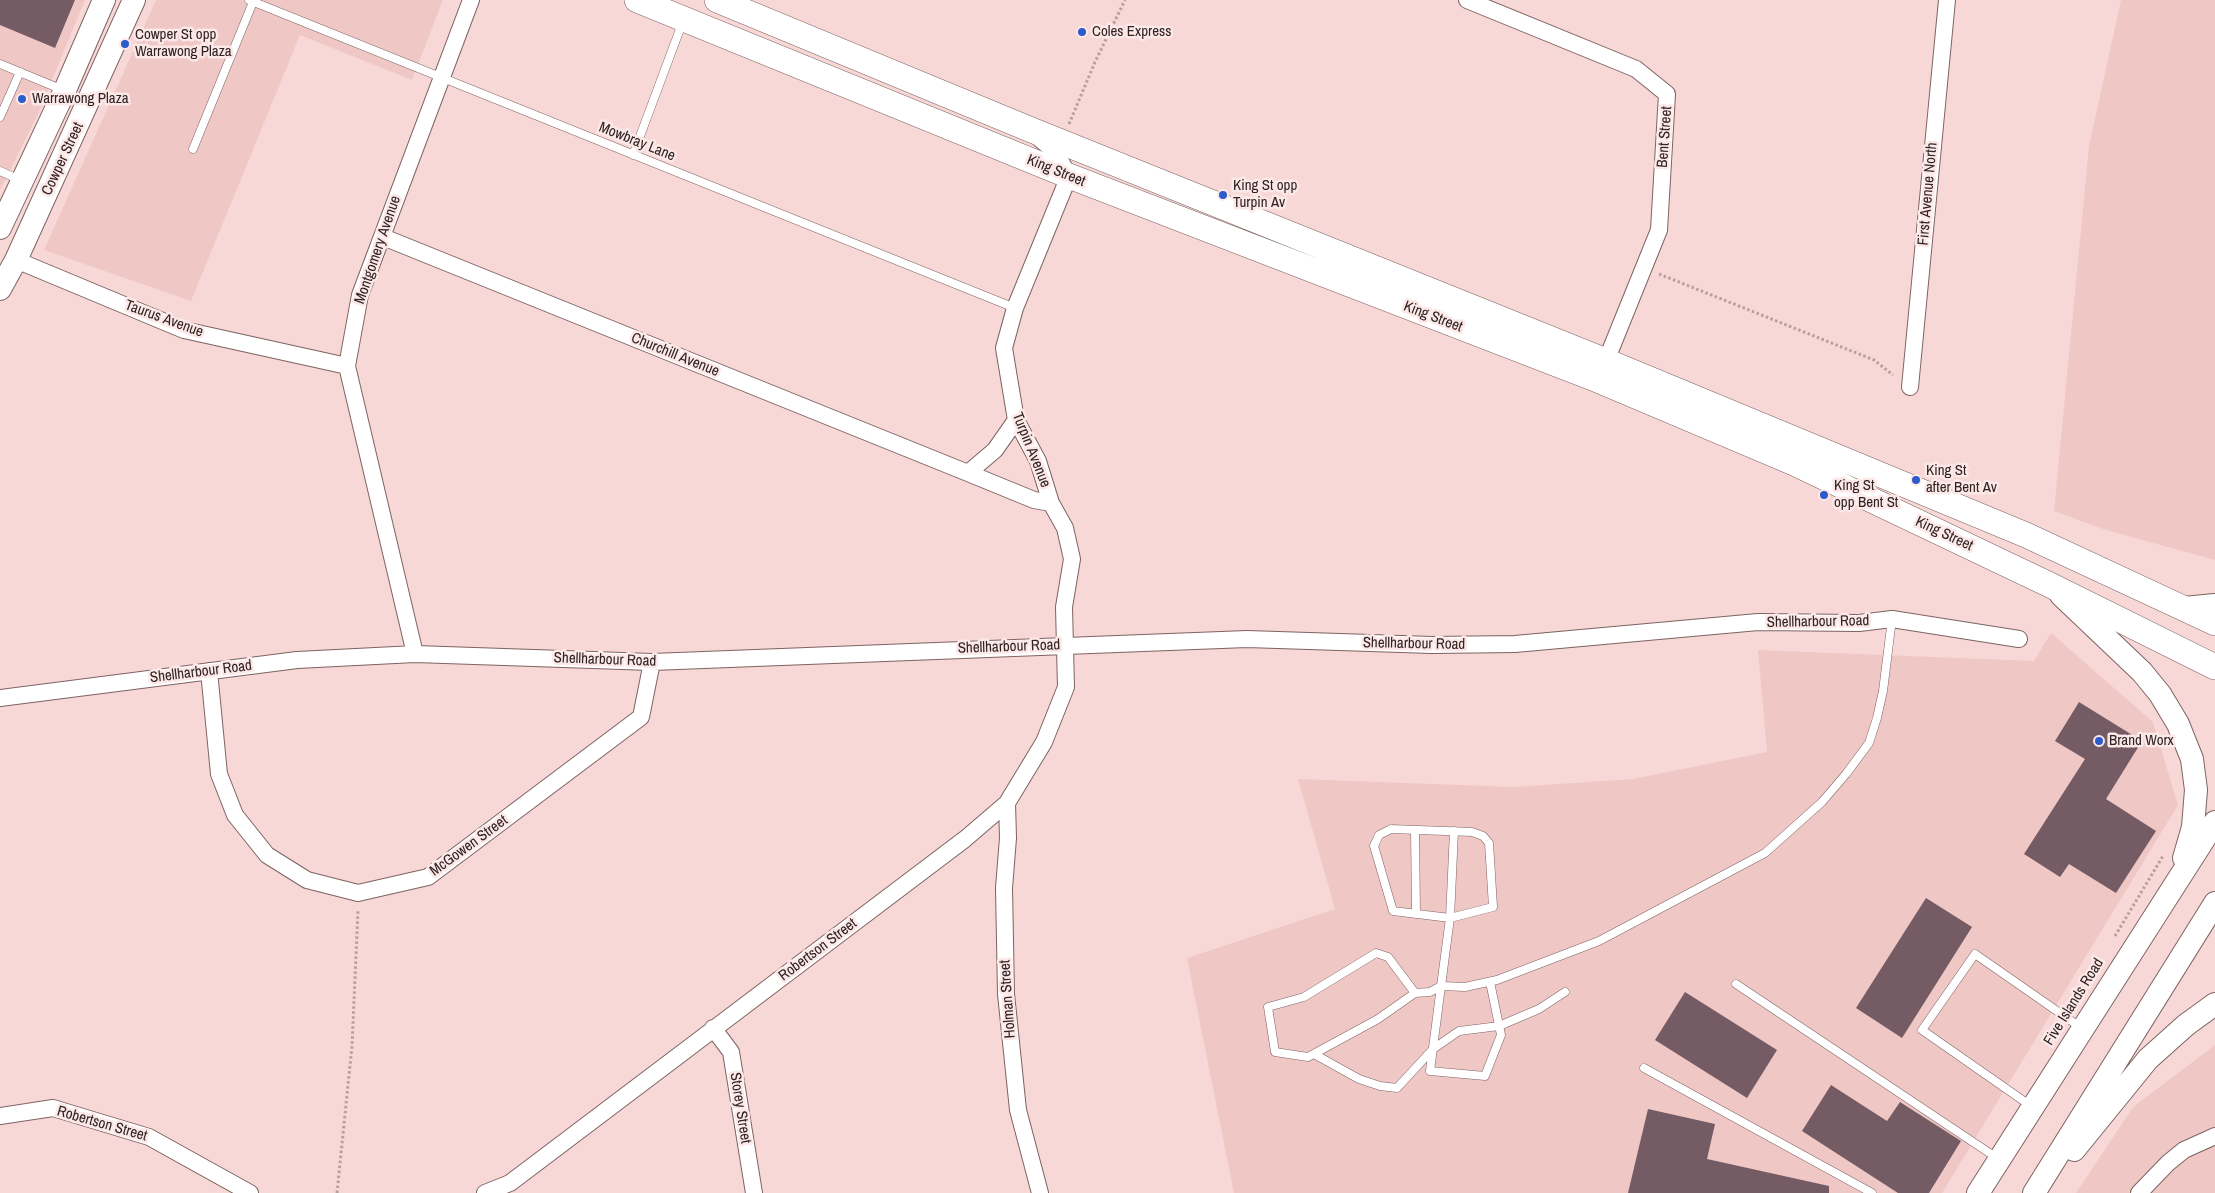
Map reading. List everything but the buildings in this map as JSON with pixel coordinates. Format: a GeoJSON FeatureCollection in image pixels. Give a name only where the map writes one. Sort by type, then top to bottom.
{"type":"FeatureCollection","features":[{"type":"Feature","properties":{"kind":"main road","name":"Cowper Street"},"geometry":{"type":"LineString","coordinates":[[0,228],[65,90],[104,0]]}},
{"type":"Feature","properties":{"kind":"main road","name":"Cowper Street"},"geometry":{"type":"LineString","coordinates":[[0,289],[16,260],[134,0]]}},
{"type":"Feature","properties":{"kind":"main road","name":"King Street"},"geometry":{"type":"LineString","coordinates":[[637,0],[680,29],[1069,176],[1593,378],[1794,463],[2050,584],[2215,667]]}},
{"type":"Feature","properties":{"kind":"main road","name":"King Street"},"geometry":{"type":"LineString","coordinates":[[717,0],[1029,129],[1606,361],[2026,535],[2215,623]]}},
{"type":"Feature","properties":{"kind":"main road"},"geometry":{"type":"LineString","coordinates":[[2050,584],[2142,672],[2160,694],[2186,744],[2195,773],[2196,808],[2189,843],[2174,887]]}},
{"type":"Feature","properties":{"kind":"main road"},"geometry":{"type":"LineString","coordinates":[[2184,608],[2215,605]]}},
{"type":"Feature","properties":{"kind":"main road","name":"Five Islands Road"},"geometry":{"type":"LineString","coordinates":[[1978,1193],[2215,822]]}},
{"type":"Feature","properties":{"kind":"main road"},"geometry":{"type":"LineString","coordinates":[[2034,1193],[2215,903]]}},
{"type":"Feature","properties":{"kind":"main road"},"geometry":{"type":"LineString","coordinates":[[2039,1193],[2148,1059],[2180,1030],[2215,1004]]}},
{"type":"Feature","properties":{"kind":"street","name":"Montgomery Avenue"},"geometry":{"type":"LineString","coordinates":[[416,654],[347,366],[360,295],[471,0]]}},
{"type":"Feature","properties":{"kind":"street","name":"Bent Street"},"geometry":{"type":"LineString","coordinates":[[1467,0],[1636,69],[1667,94],[1659,230],[1606,361]]}},
{"type":"Feature","properties":{"kind":"street","name":"First Avenue North"},"geometry":{"type":"LineString","coordinates":[[1910,388],[1947,0]]}},
{"type":"Feature","properties":{"kind":"street"},"geometry":{"type":"LineString","coordinates":[[1029,129],[1056,153],[1069,176]]}},
{"type":"Feature","properties":{"kind":"street","name":"Turpin Avenue"},"geometry":{"type":"LineString","coordinates":[[1066,645],[1064,607],[1072,559],[1065,528],[1051,503],[1038,461],[1016,420],[1004,348],[1015,308],[1069,176]]}},
{"type":"Feature","properties":{"kind":"street","name":"Churchill Avenue"},"geometry":{"type":"LineString","coordinates":[[382,237],[1034,500],[1051,503]]}},
{"type":"Feature","properties":{"kind":"street","name":"Taurus Avenue"},"geometry":{"type":"LineString","coordinates":[[16,260],[184,330],[347,366]]}},
{"type":"Feature","properties":{"kind":"street"},"geometry":{"type":"LineString","coordinates":[[968,473],[995,450],[1016,420]]}},
{"type":"Feature","properties":{"kind":"street","name":"Shellharbour Road"},"geometry":{"type":"LineString","coordinates":[[0,698],[298,660],[416,654],[652,662],[1248,639],[1432,646],[1515,644],[1758,622],[1859,623],[1892,619],[2019,639]]}},
{"type":"Feature","properties":{"kind":"street","name":"Robertson Street"},"geometry":{"type":"LineString","coordinates":[[485,1193],[510,1183],[965,839],[1007,803],[1044,742],[1066,687],[1066,645]]}},
{"type":"Feature","properties":{"kind":"street","name":"McGowen Street"},"geometry":{"type":"LineString","coordinates":[[209,671],[219,774],[235,815],[267,854],[307,880],[358,893],[428,877],[642,717],[652,662]]}},
{"type":"Feature","properties":{"kind":"street","name":"Holman Street"},"geometry":{"type":"LineString","coordinates":[[1007,803],[1008,838],[1004,888],[1006,994],[1018,1110],[1040,1193]]}},
{"type":"Feature","properties":{"kind":"street","name":"Storey Street"},"geometry":{"type":"LineString","coordinates":[[713,1028],[731,1052],[754,1193]]}},
{"type":"Feature","properties":{"kind":"street","name":"Robertson Street"},"geometry":{"type":"LineString","coordinates":[[0,1116],[53,1108],[149,1136],[250,1193]]}},
{"type":"Feature","properties":{"kind":"street"},"geometry":{"type":"LineString","coordinates":[[2139,1193],[2168,1163],[2184,1150],[2215,1136]]}},
{"type":"Feature","properties":{"kind":"lane"},"geometry":{"type":"LineString","coordinates":[[193,149],[251,1]]}},
{"type":"Feature","properties":{"kind":"lane","name":"Mowbray Lane"},"geometry":{"type":"LineString","coordinates":[[251,1],[1015,308]]}},
{"type":"Feature","properties":{"kind":"lane"},"geometry":{"type":"LineString","coordinates":[[633,155],[680,29]]}},
{"type":"Feature","properties":{"kind":"lane"},"geometry":{"type":"LineString","coordinates":[[0,64],[65,90]]}},
{"type":"Feature","properties":{"kind":"lane"},"geometry":{"type":"LineString","coordinates":[[0,117],[20,72]]}},
{"type":"Feature","properties":{"kind":"lane"},"geometry":{"type":"LineString","coordinates":[[0,171],[22,181]]}},
{"type":"Feature","properties":{"kind":"lane"},"geometry":{"type":"LineString","coordinates":[[1415,993],[1388,957],[1376,953],[1304,997],[1268,1007],[1274,1052],[1308,1057],[1378,1019],[1415,993],[1430,992],[1441,986],[1465,987],[1490,982],[1599,941],[1765,853],[1795,828],[1846,774],[1869,743],[1883,691],[1892,619]]}},
{"type":"Feature","properties":{"kind":"lane"},"geometry":{"type":"LineString","coordinates":[[1391,829],[1415,830],[1472,832],[1483,836],[1489,843],[1493,907],[1450,918],[1393,911],[1374,846],[1379,835],[1391,829]]}},
{"type":"Feature","properties":{"kind":"lane"},"geometry":{"type":"LineString","coordinates":[[1415,830],[1416,914]]}},
{"type":"Feature","properties":{"kind":"lane"},"geometry":{"type":"LineString","coordinates":[[1454,831],[1450,918],[1430,1071],[1485,1076],[1501,1034],[1490,982]]}},
{"type":"Feature","properties":{"kind":"lane"},"geometry":{"type":"LineString","coordinates":[[2032,1107],[1922,1030],[1975,954],[2082,1028]]}},
{"type":"Feature","properties":{"kind":"lane"},"geometry":{"type":"LineString","coordinates":[[1736,984],[1999,1159]]}},
{"type":"Feature","properties":{"kind":"lane"},"geometry":{"type":"LineString","coordinates":[[1314,1054],[1359,1079],[1380,1086],[1397,1088],[1433,1049],[1459,1031],[1499,1026],[1539,1009],[1565,992]]}},
{"type":"Feature","properties":{"kind":"lane"},"geometry":{"type":"LineString","coordinates":[[1644,1068],[1872,1193]]}},
{"type":"Feature","properties":{"kind":"path"},"geometry":{"type":"LineString","coordinates":[[1068,126],[1095,62],[1125,0]]}},
{"type":"Feature","properties":{"kind":"path"},"geometry":{"type":"LineString","coordinates":[[1645,268],[1874,360],[1910,388]]}},
{"type":"Feature","properties":{"kind":"path","name":"Five Islands Road"},"geometry":{"type":"LineString","coordinates":[[2110,944],[2167,849]]}},
{"type":"Feature","properties":{"kind":"path"},"geometry":{"type":"LineString","coordinates":[[337,1193],[352,1046],[358,893]]}},
{"type":"Feature","properties":{"kind":"shaded area","name":"Warrawong Plaza"},"geometry":{"type":"Polygon","coordinates":[[[0,0],[85,0],[38,114],[0,190],[0,0]]]}},
{"type":"Feature","properties":{"kind":"shaded area"},"geometry":{"type":"Polygon","coordinates":[[[156,0],[443,0],[412,80],[300,35],[191,301],[44,250],[156,0]]]}},
{"type":"Feature","properties":{"kind":"shaded area"},"geometry":{"type":"Polygon","coordinates":[[[2121,0],[2215,0],[2215,560],[2106,530],[2054,511],[2089,146],[2121,0]]]}},
{"type":"Feature","properties":{"kind":"shaded area"},"geometry":{"type":"Polygon","coordinates":[[[2051,633],[2153,722],[2178,805],[1942,1193],[1234,1193],[1187,958],[1335,909],[1298,779],[1515,787],[1633,779],[1767,752],[1758,650],[2034,661],[2051,633]]]}},
{"type":"Feature","properties":{"kind":"shaded area"},"geometry":{"type":"Polygon","coordinates":[[[2215,1045],[2215,1193],[2076,1193],[2133,1107],[2215,1045]]]}},
{"type":"Feature","properties":{"kind":"place","name":"Coles Express"},"geometry":{"type":"Point","coordinates":[1082,32]}},
{"type":"Feature","properties":{"kind":"place","name":"Cowper St opp Warrawong Plaza"},"geometry":{"type":"Point","coordinates":[125,44]}},
{"type":"Feature","properties":{"kind":"place","name":"Warrawong Plaza"},"geometry":{"type":"Point","coordinates":[22,99]}},
{"type":"Feature","properties":{"kind":"place","name":"King St opp Turpin Av"},"geometry":{"type":"Point","coordinates":[1223,195]}},
{"type":"Feature","properties":{"kind":"place","name":"King St after Bent Av"},"geometry":{"type":"Point","coordinates":[1916,480]}},
{"type":"Feature","properties":{"kind":"place","name":"King St opp Bent St"},"geometry":{"type":"Point","coordinates":[1824,495]}},
{"type":"Feature","properties":{"kind":"place","name":"Brand Worx"},"geometry":{"type":"Point","coordinates":[2099,741]}}]}
